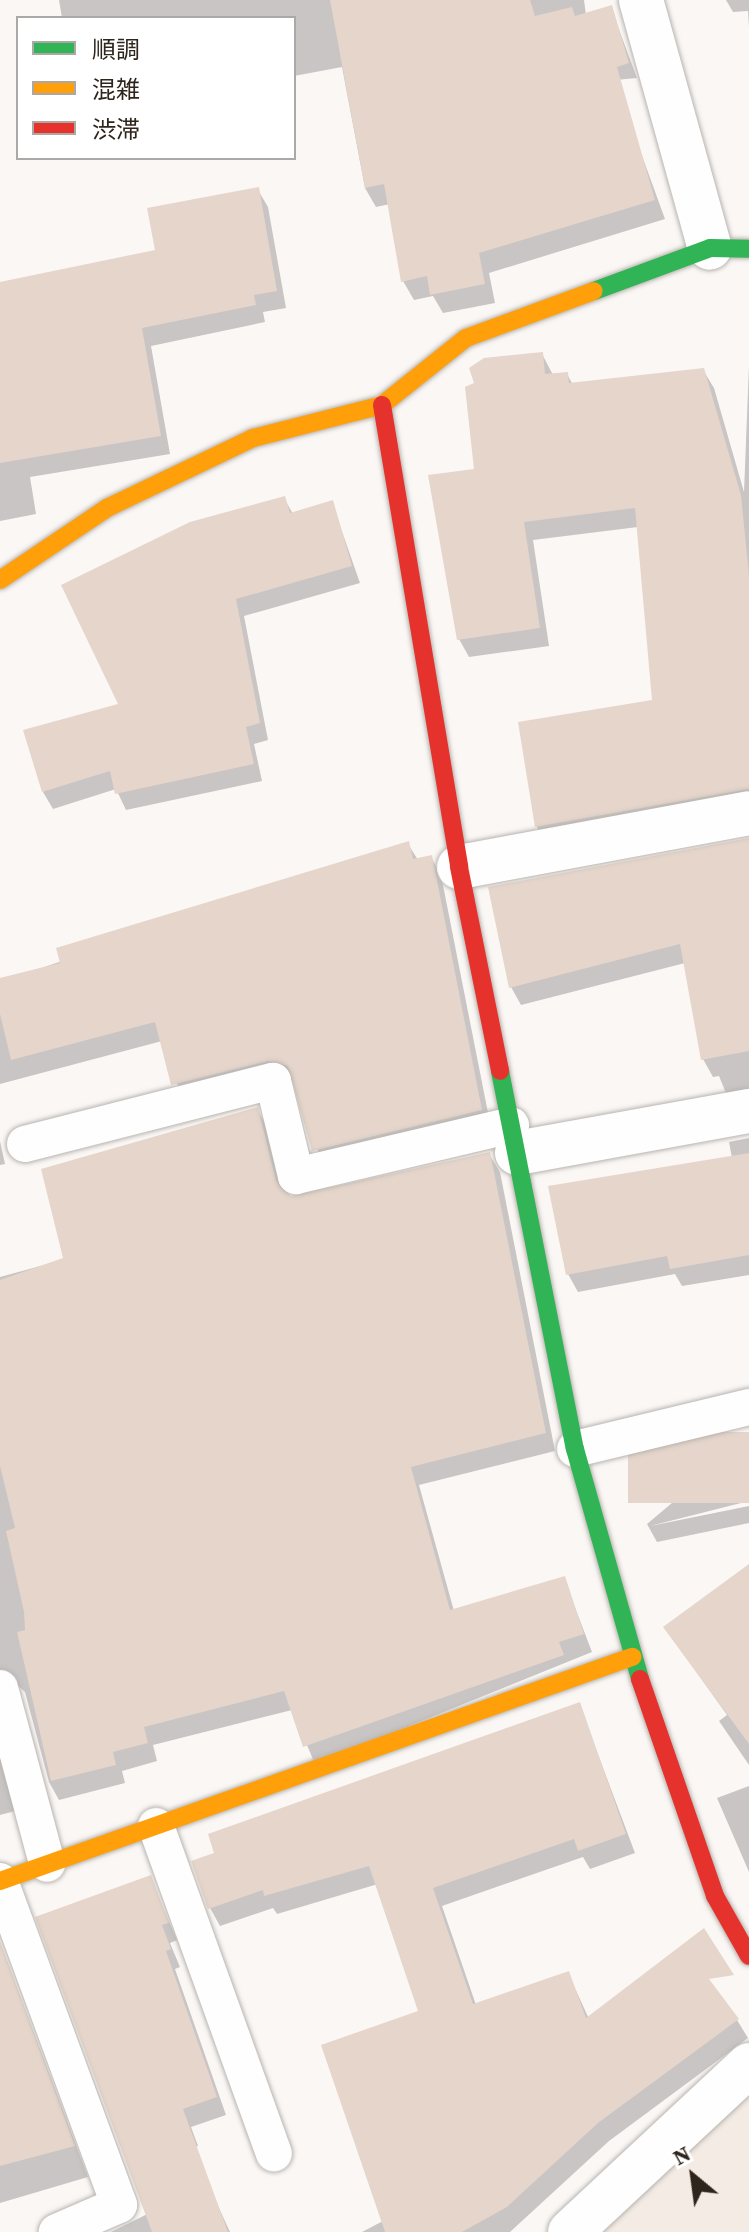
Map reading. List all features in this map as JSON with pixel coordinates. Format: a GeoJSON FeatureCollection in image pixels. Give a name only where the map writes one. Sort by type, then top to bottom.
{"type":"FeatureCollection","features":[{"type":"Feature","properties":{"kind":"street"},"geometry":{"type":"LineString","coordinates":[[0,580],[107,508],[253,438],[382,405],[466,338],[730,248],[641,0]]}},
{"type":"Feature","properties":{"kind":"street"},"geometry":{"type":"LineString","coordinates":[[382,405],[459,867],[575,1449],[632,1657],[715,1896],[749,1956]]}},
{"type":"Feature","properties":{"kind":"street"},"geometry":{"type":"LineString","coordinates":[[459,867],[749,813]]}},
{"type":"Feature","properties":{"kind":"street"},"geometry":{"type":"LineString","coordinates":[[514,1139],[749,1111]]}},
{"type":"Feature","properties":{"kind":"street"},"geometry":{"type":"LineString","coordinates":[[0,1881],[632,1657]]}},
{"type":"Feature","properties":{"kind":"street"},"geometry":{"type":"LineString","coordinates":[[570,2232],[749,2065]]}},
{"type":"Feature","properties":{"kind":"lane"},"geometry":{"type":"LineString","coordinates":[[25,1144],[273,1081],[296,1176],[514,1139]]}},
{"type":"Feature","properties":{"kind":"lane"},"geometry":{"type":"LineString","coordinates":[[575,1449],[749,1407]]}},
{"type":"Feature","properties":{"kind":"lane"},"geometry":{"type":"LineString","coordinates":[[0,1688],[47,1864]]}},
{"type":"Feature","properties":{"kind":"lane"},"geometry":{"type":"LineString","coordinates":[[156,1826],[274,2153]]}},
{"type":"Feature","properties":{"kind":"lane"},"geometry":{"type":"LineString","coordinates":[[0,1881],[119,2205],[57,2232]]}},
{"type":"Feature","properties":{"kind":"shaded area"},"geometry":{"type":"Polygon","coordinates":[[[749,2092],[749,2232],[601,2232],[749,2092]]]}},
{"type":"Feature","properties":{"kind":"building"},"geometry":{"type":"Polygon","coordinates":[[[330,0],[530,0],[535,16],[572,7],[575,16],[612,5],[629,63],[617,67],[655,200],[479,253],[485,284],[430,295],[427,276],[401,282],[384,184],[365,188],[330,0]]]}},
{"type":"Feature","properties":{"kind":"building"},"geometry":{"type":"Polygon","coordinates":[[[259,187],[277,291],[254,295],[256,305],[142,328],[161,436],[0,463],[0,282],[155,250],[147,208],[259,187]]]}},
{"type":"Feature","properties":{"kind":"building"},"geometry":{"type":"Polygon","coordinates":[[[543,352],[545,374],[568,372],[569,383],[704,368],[741,495],[749,575],[749,789],[535,827],[518,722],[652,700],[635,508],[524,522],[540,628],[457,640],[428,475],[474,469],[465,387],[474,383],[469,368],[484,358],[543,352]]]}},
{"type":"Feature","properties":{"kind":"building"},"geometry":{"type":"Polygon","coordinates":[[[285,496],[290,513],[333,500],[352,566],[236,599],[260,723],[246,727],[254,764],[115,794],[110,771],[42,792],[23,730],[118,704],[61,585],[190,522],[285,496]]]}},
{"type":"Feature","properties":{"kind":"building"},"geometry":{"type":"Polygon","coordinates":[[[749,838],[749,1051],[701,1060],[680,944],[509,988],[488,887],[749,838]]]}},
{"type":"Feature","properties":{"kind":"building"},"geometry":{"type":"Polygon","coordinates":[[[409,841],[413,859],[432,855],[482,1110],[312,1151],[288,1066],[268,1061],[171,1085],[155,1022],[11,1060],[0,1014],[0,978],[60,963],[56,948],[409,841]]]}},
{"type":"Feature","properties":{"kind":"building"},"geometry":{"type":"Polygon","coordinates":[[[258,1107],[276,1181],[291,1196],[490,1152],[546,1433],[411,1467],[450,1610],[565,1576],[584,1634],[559,1642],[564,1655],[303,1747],[284,1691],[144,1727],[148,1743],[113,1752],[116,1765],[51,1781],[17,1632],[25,1630],[24,1612],[6,1531],[15,1528],[0,1466],[0,1280],[63,1258],[41,1169],[258,1107]]]}},
{"type":"Feature","properties":{"kind":"building"},"geometry":{"type":"Polygon","coordinates":[[[749,1153],[749,1255],[670,1269],[667,1256],[566,1275],[548,1186],[749,1153]]]}},
{"type":"Feature","properties":{"kind":"building"},"geometry":{"type":"Polygon","coordinates":[[[628,1432],[749,1432],[749,1503],[628,1503],[628,1432]]]}},
{"type":"Feature","properties":{"kind":"building"},"geometry":{"type":"Polygon","coordinates":[[[749,1564],[749,1744],[663,1627],[749,1564]]]}},
{"type":"Feature","properties":{"kind":"building"},"geometry":{"type":"Polygon","coordinates":[[[580,1702],[626,1834],[578,1851],[574,1839],[433,1888],[473,2004],[569,1971],[586,2018],[704,1928],[734,1975],[709,1979],[739,2019],[598,2123],[507,2207],[462,2232],[385,2232],[321,2045],[418,2011],[369,1866],[264,1896],[263,1890],[208,1909],[191,1861],[214,1853],[208,1834],[580,1702]]]}},
{"type":"Feature","properties":{"kind":"building"},"geometry":{"type":"Polygon","coordinates":[[[151,1875],[169,1923],[162,1925],[171,1949],[166,1951],[217,2097],[183,2109],[228,2232],[152,2232],[35,1917],[151,1875]]]}},
{"type":"Feature","properties":{"kind":"building"},"geometry":{"type":"Polygon","coordinates":[[[0,1942],[75,2146],[0,2166],[0,1942]]]}},
{"type":"Feature","properties":{"kind":"traffic: fast"},"geometry":{"type":"LineString","coordinates":[[594,291],[710,248],[749,249]]}},
{"type":"Feature","properties":{"kind":"traffic: fast"},"geometry":{"type":"LineString","coordinates":[[500,1071],[575,1449],[640,1679]]}},
{"type":"Feature","properties":{"kind":"traffic: slow"},"geometry":{"type":"LineString","coordinates":[[0,580],[107,508],[253,438],[382,405],[466,338],[594,291]]}},
{"type":"Feature","properties":{"kind":"traffic: slow"},"geometry":{"type":"LineString","coordinates":[[0,1881],[632,1657]]}},
{"type":"Feature","properties":{"kind":"traffic: jam"},"geometry":{"type":"LineString","coordinates":[[382,405],[459,867],[500,1071]]}},
{"type":"Feature","properties":{"kind":"traffic: jam"},"geometry":{"type":"LineString","coordinates":[[640,1679],[715,1896],[749,1956]]}}]}
